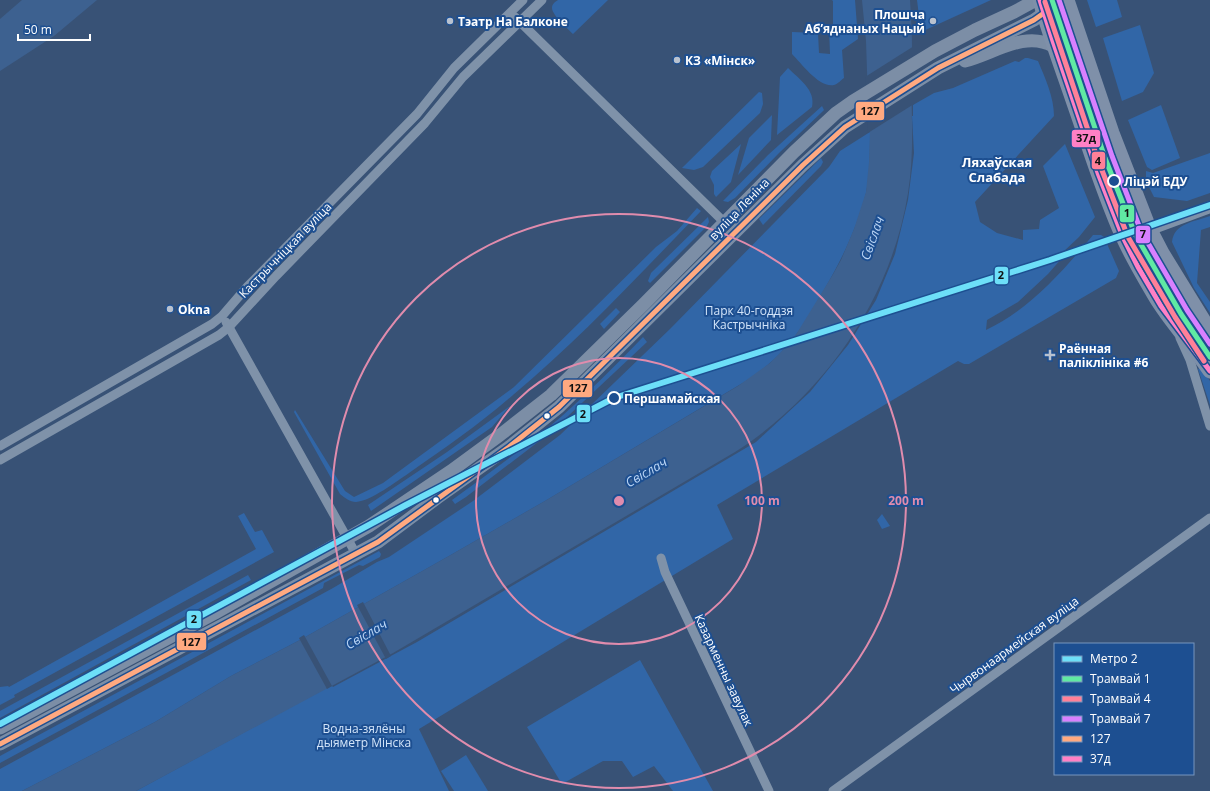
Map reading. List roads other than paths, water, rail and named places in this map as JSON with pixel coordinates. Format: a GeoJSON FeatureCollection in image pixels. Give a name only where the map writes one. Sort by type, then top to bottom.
{"type":"FeatureCollection","features":[{"type":"Feature","properties":{"kind":"main road","name":"вуліца Леніна"},"geometry":{"type":"LineString","coordinates":[[0,728],[215,613],[379,519],[500,435],[551,395],[725,223],[794,152],[836,113],[935,51],[1036,0]]}},
{"type":"Feature","properties":{"kind":"main road"},"geometry":{"type":"LineString","coordinates":[[935,69],[1019,28],[1042,6],[1054,0]]}},
{"type":"Feature","properties":{"kind":"main road"},"geometry":{"type":"LineString","coordinates":[[1066,0],[1112,133],[1149,228],[1162,253],[1210,331]]}},
{"type":"Feature","properties":{"kind":"main road"},"geometry":{"type":"LineString","coordinates":[[1042,6],[1054,46],[1096,168],[1124,239],[1155,296],[1210,371]]}},
{"type":"Feature","properties":{"kind":"main road"},"geometry":{"type":"LineString","coordinates":[[935,69],[970,60],[1024,41],[1040,41],[1054,46]]}},
{"type":"Feature","properties":{"kind":"main road","name":"вуліца Леніна"},"geometry":{"type":"LineString","coordinates":[[0,744],[378,542],[509,447],[559,407],[830,140],[854,121],[935,69]]}},
{"type":"Feature","properties":{"kind":"main road","name":"вуліца Леніна"},"geometry":{"type":"LineString","coordinates":[[781,187],[788,171],[840,124],[841,120],[836,113]]}},
{"type":"Feature","properties":{"kind":"main road"},"geometry":{"type":"LineString","coordinates":[[643,305],[642,311],[644,315],[653,315]]}},
{"type":"Feature","properties":{"kind":"street","name":"Кастрычніцкая вуліца"},"geometry":{"type":"LineString","coordinates":[[0,446],[212,324],[222,316],[247,287],[417,114],[454,68],[523,0]]}},
{"type":"Feature","properties":{"kind":"street","name":"Кастрычніцкая вуліца"},"geometry":{"type":"LineString","coordinates":[[0,460],[206,342],[229,327],[276,276],[425,124],[463,77],[542,0]]}},
{"type":"Feature","properties":{"kind":"street"},"geometry":{"type":"LineString","coordinates":[[510,12],[725,223]]}},
{"type":"Feature","properties":{"kind":"street"},"geometry":{"type":"LineString","coordinates":[[1124,239],[1149,228],[1210,207]]}},
{"type":"Feature","properties":{"kind":"street"},"geometry":{"type":"LineString","coordinates":[[222,316],[289,432],[356,554]]}},
{"type":"Feature","properties":{"kind":"street"},"geometry":{"type":"LineString","coordinates":[[1173,322],[1190,360],[1210,426]]}},
{"type":"Feature","properties":{"kind":"street","name":"Чырвонаармейская вуліца"},"geometry":{"type":"LineString","coordinates":[[833,791],[1210,518]]}},
{"type":"Feature","properties":{"kind":"street","name":"Казарменны завулак"},"geometry":{"type":"LineString","coordinates":[[661,558],[665,572],[769,791]]}},
{"type":"Feature","properties":{"kind":"water"},"geometry":{"type":"Polygon","coordinates":[[[22,0],[97,0],[54,36],[0,71],[0,19],[22,0]]]}},
{"type":"Feature","properties":{"kind":"water","name":"Свіслач"},"geometry":{"type":"Polygon","coordinates":[[[862,0],[910,0],[912,42],[912,138],[908,193],[899,232],[886,270],[870,306],[849,340],[825,373],[798,402],[768,429],[735,452],[393,653],[136,791],[22,791],[155,722],[231,676],[300,640],[449,556],[545,501],[738,386],[770,363],[797,333],[841,260],[854,229],[866,192],[870,132],[866,41],[862,0]]]}},
{"type":"Feature","properties":{"kind":"metro line","name":"2"},"geometry":{"type":"LineString","coordinates":[[0,724],[404,506],[614,398],[1050,260],[1210,205]]}},
{"type":"Feature","properties":{"kind":"tram line","name":"1"},"geometry":{"type":"LineString","coordinates":[[1052,0],[1105,158],[1135,234],[1181,314],[1210,357]]}},
{"type":"Feature","properties":{"kind":"tram line","name":"7"},"geometry":{"type":"LineString","coordinates":[[1059,0],[1112,156],[1141,231],[1187,310],[1210,344]]}},
{"type":"Feature","properties":{"kind":"tram line","name":"4"},"geometry":{"type":"LineString","coordinates":[[1045,2],[1098,160],[1128,237],[1175,317],[1204,361]]}},
{"type":"Feature","properties":{"kind":"place","name":"Тэатр На Балконе"},"geometry":{"type":"Point","coordinates":[450,21]}},
{"type":"Feature","properties":{"kind":"place","name":"Плошча Абʼяднаных Нацый"},"geometry":{"type":"Point","coordinates":[933,21]}},
{"type":"Feature","properties":{"kind":"place","name":"КЗ «Мінск»"},"geometry":{"type":"Point","coordinates":[677,60]}},
{"type":"Feature","properties":{"kind":"place","name":"Ліцэй БДУ"},"geometry":{"type":"Point","coordinates":[1114,181]}},
{"type":"Feature","properties":{"kind":"place","name":"Okna"},"geometry":{"type":"Point","coordinates":[170,309]}},
{"type":"Feature","properties":{"kind":"place","name":"Раённая паліклініка #6"},"geometry":{"type":"Point","coordinates":[1050,355]}},
{"type":"Feature","properties":{"kind":"place","name":"Першамайская"},"geometry":{"type":"Point","coordinates":[614,398]}},
{"type":"Feature","properties":{"kind":"district","name":"Ляхаўская Слабада"},"geometry":{"type":"Point","coordinates":[997,170]}},
{"type":"Feature","properties":{"kind":"park label","name":"Парк 40-годдзя Кастрычніка"},"geometry":{"type":"Point","coordinates":[749,317]}},
{"type":"Feature","properties":{"kind":"park label","name":"Водна-зялёны дыяметр Мінска"},"geometry":{"type":"Point","coordinates":[364,735]}}]}
